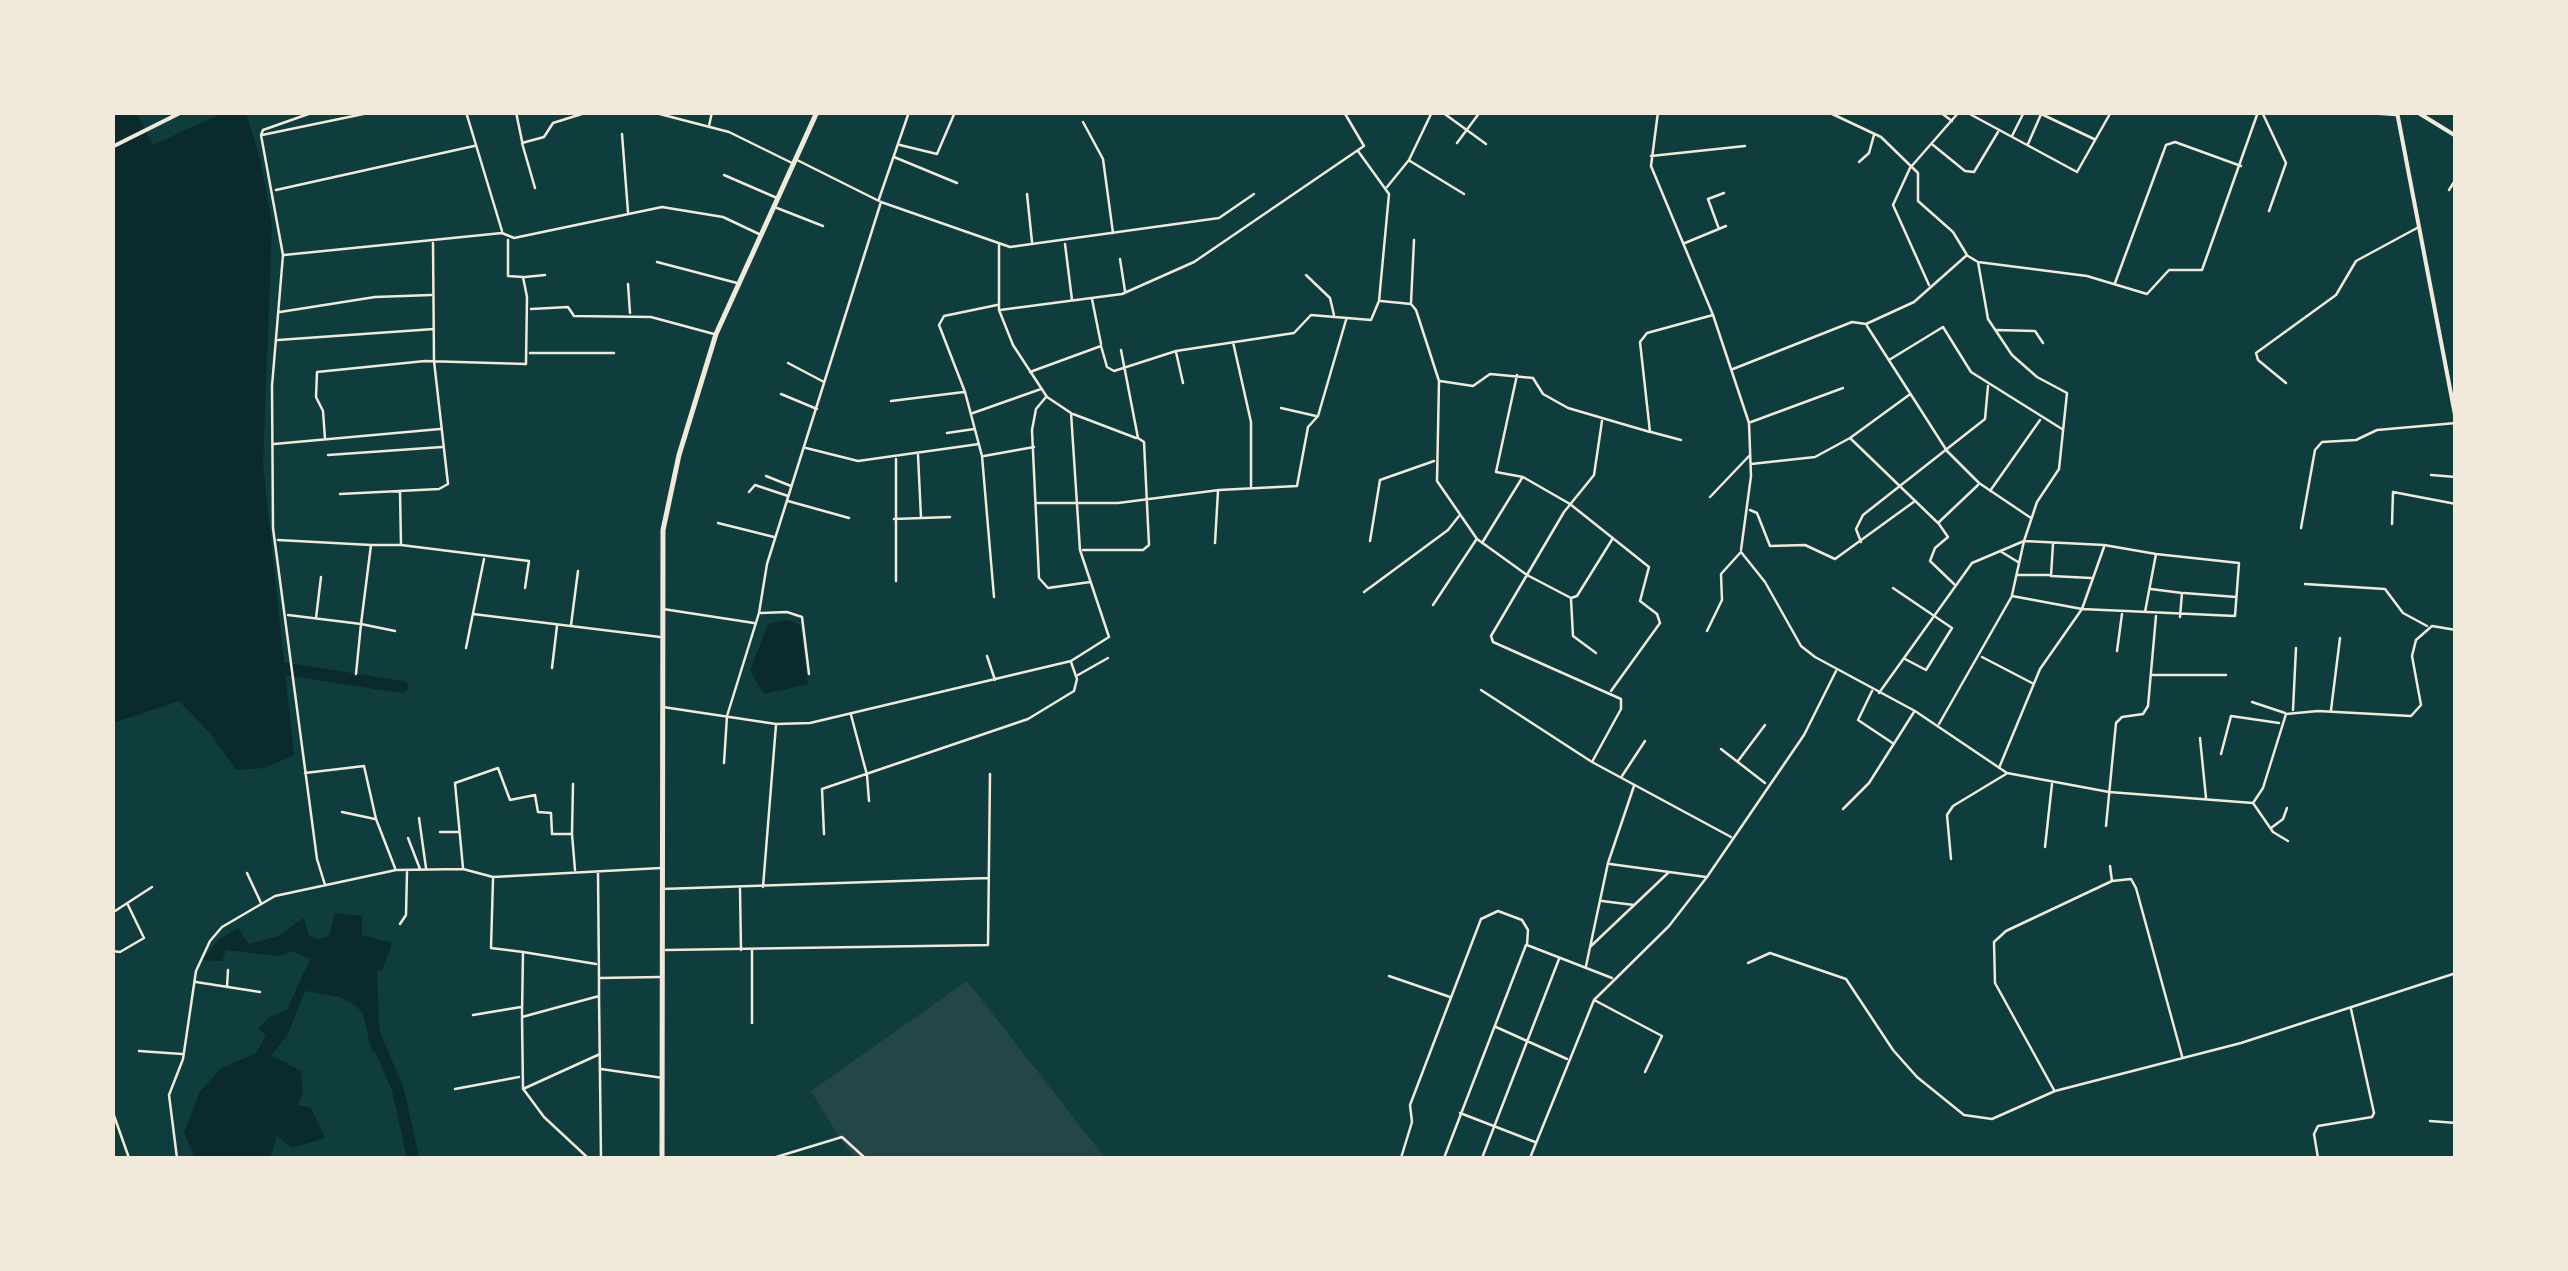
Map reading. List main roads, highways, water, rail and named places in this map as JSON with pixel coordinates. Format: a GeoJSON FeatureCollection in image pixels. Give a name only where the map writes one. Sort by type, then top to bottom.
{"type":"FeatureCollection","features":[{"type":"Feature","properties":{"kind":"highway"},"geometry":{"type":"LineString","coordinates":[[662,1158],[663,530],[671,488],[716,334],[817,112]]}},
{"type":"Feature","properties":{"kind":"waterway"},"geometry":{"type":"LineString","coordinates":[[286,669],[402,687]]}},
{"type":"Feature","properties":{"kind":"waterway"},"geometry":{"type":"LineString","coordinates":[[374,1033],[398,1090],[413,1158]]}}]}
